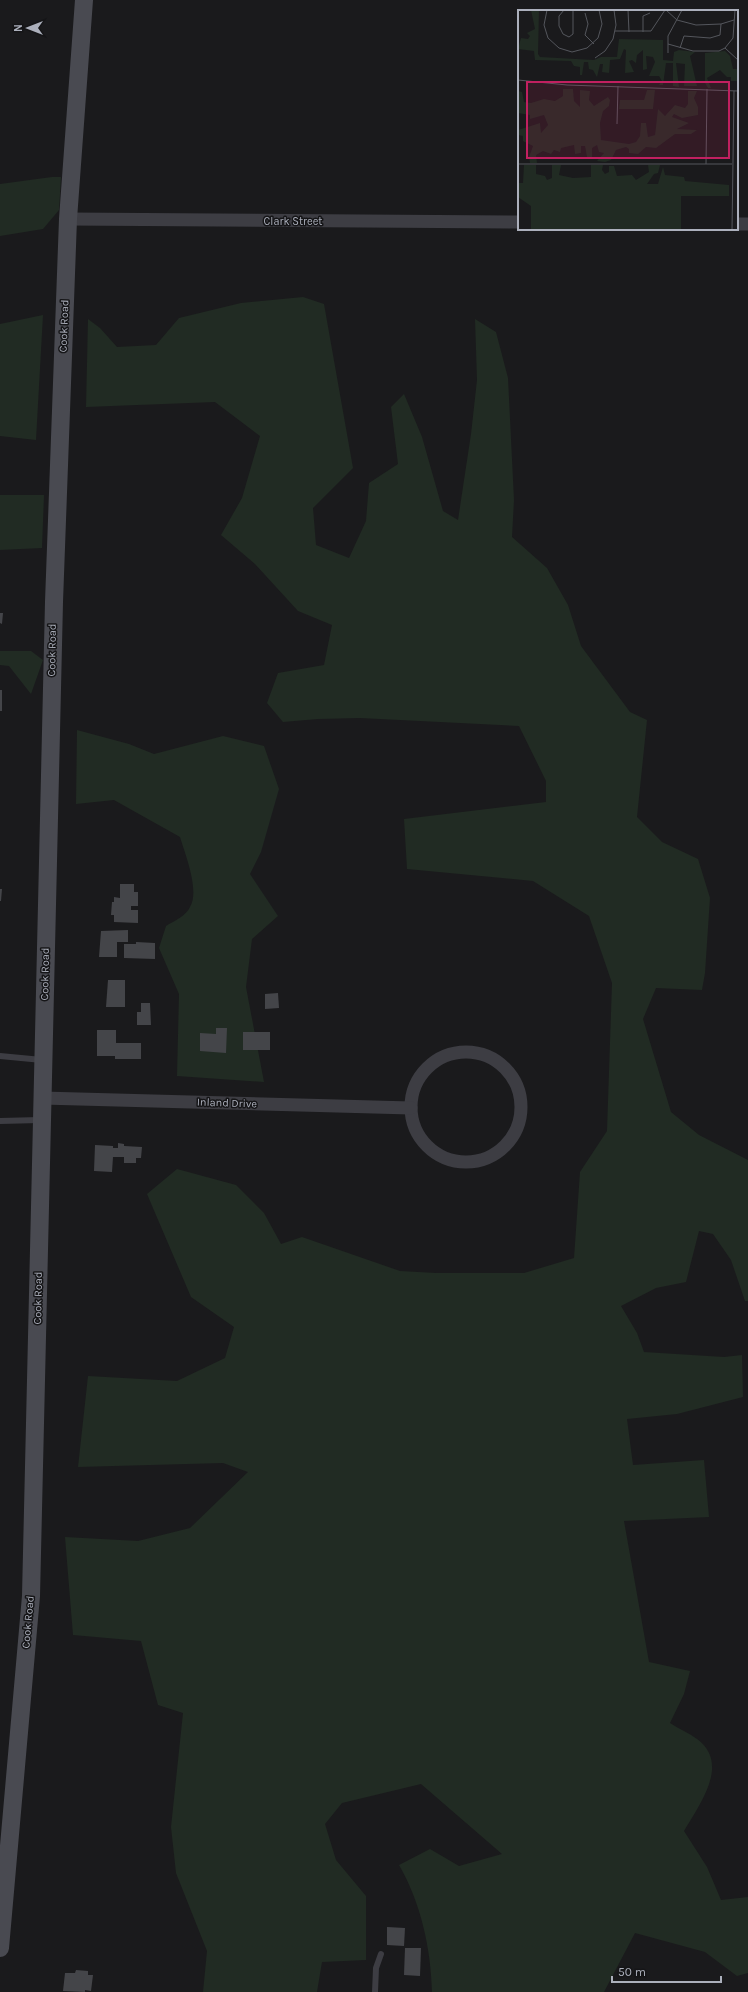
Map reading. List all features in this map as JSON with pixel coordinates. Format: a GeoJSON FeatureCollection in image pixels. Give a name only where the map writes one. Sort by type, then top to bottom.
{"type":"FeatureCollection","features":[{"type":"Feature","properties":{"kind":"street","name":"Cook Road"},"geometry":{"type":"LineString","coordinates":[[0,1948],[31,1596],[53,622],[68,219],[84,0]]}},
{"type":"Feature","properties":{"kind":"street","name":"Clark Street"},"geometry":{"type":"LineString","coordinates":[[68,219],[518,222]]}},
{"type":"Feature","properties":{"kind":"street"},"geometry":{"type":"LineString","coordinates":[[466,1052],[478,1053],[495,1060],[510,1073],[521,1099],[520,1118],[517,1130],[506,1146],[497,1154],[480,1161],[452,1161],[435,1153],[424,1144],[415,1127],[411,1108],[414,1090],[427,1069],[447,1055],[466,1052]]}},
{"type":"Feature","properties":{"kind":"street","name":"Inland Drive"},"geometry":{"type":"LineString","coordinates":[[42,1098],[411,1108]]}},
{"type":"Feature","properties":{"kind":"lane"},"geometry":{"type":"LineString","coordinates":[[0,1056],[43,1060]]}},
{"type":"Feature","properties":{"kind":"lane"},"geometry":{"type":"LineString","coordinates":[[0,1121],[42,1120]]}},
{"type":"Feature","properties":{"kind":"lane"},"geometry":{"type":"LineString","coordinates":[[375,1992],[376,1968],[381,1954]]}},
{"type":"Feature","properties":{"kind":"shaded area"},"geometry":{"type":"Polygon","coordinates":[[[61,177],[59,210],[43,229],[0,236],[0,184],[61,177]]]}},
{"type":"Feature","properties":{"kind":"shaded area"},"geometry":{"type":"Polygon","coordinates":[[[303,297],[324,304],[353,468],[313,508],[316,545],[349,558],[366,521],[369,483],[398,464],[391,407],[404,394],[422,437],[443,511],[458,520],[471,434],[477,380],[475,319],[496,332],[508,378],[514,500],[512,537],[547,568],[568,605],[581,646],[630,712],[647,720],[637,817],[662,842],[698,859],[710,898],[705,973],[702,990],[656,988],[643,1019],[671,1112],[699,1135],[748,1160],[748,1301],[745,1301],[731,1260],[713,1234],[699,1231],[686,1282],[656,1288],[621,1306],[637,1333],[644,1352],[724,1357],[742,1355],[743,1397],[677,1414],[627,1419],[633,1465],[704,1460],[709,1517],[624,1521],[649,1662],[690,1671],[684,1694],[670,1723],[697,1739],[707,1749],[711,1760],[712,1772],[709,1785],[704,1797],[684,1831],[707,1867],[721,1900],[748,1897],[748,1973],[737,1976],[705,1952],[635,1933],[604,1992],[432,1992],[430,1959],[419,1911],[407,1880],[399,1865],[430,1849],[459,1866],[502,1854],[421,1784],[342,1803],[325,1824],[336,1860],[366,1896],[366,1960],[322,1962],[317,1992],[203,1992],[207,1951],[176,1873],[171,1827],[183,1713],[158,1705],[141,1641],[73,1635],[65,1537],[138,1541],[190,1528],[248,1472],[223,1463],[78,1467],[88,1376],[177,1381],[225,1358],[234,1327],[191,1297],[147,1194],[177,1169],[236,1185],[264,1213],[281,1244],[302,1237],[400,1271],[436,1273],[524,1273],[574,1258],[580,1172],[607,1131],[612,983],[589,916],[533,881],[407,869],[404,819],[546,802],[546,781],[519,726],[360,718],[283,722],[267,703],[278,673],[324,665],[332,625],[298,611],[255,564],[221,535],[242,498],[260,436],[215,402],[86,407],[88,319],[100,328],[117,347],[156,345],[179,318],[241,303],[303,297]]]}},
{"type":"Feature","properties":{"kind":"shaded area"},"geometry":{"type":"Polygon","coordinates":[[[43,315],[36,440],[0,436],[0,324],[43,315]]]}},
{"type":"Feature","properties":{"kind":"shaded area"},"geometry":{"type":"Polygon","coordinates":[[[0,495],[44,495],[42,548],[0,550],[0,495]]]}},
{"type":"Feature","properties":{"kind":"shaded area"},"geometry":{"type":"Polygon","coordinates":[[[0,651],[31,651],[43,660],[31,694],[9,666],[0,665],[0,651]]]}},
{"type":"Feature","properties":{"kind":"shaded area"},"geometry":{"type":"Polygon","coordinates":[[[77,730],[129,744],[154,754],[223,736],[264,746],[279,789],[261,852],[250,874],[278,916],[252,939],[246,987],[264,1082],[177,1076],[179,994],[159,948],[166,926],[186,913],[193,900],[193,882],[191,872],[180,837],[114,800],[76,804],[77,730]]]}},
{"type":"Feature","properties":{"kind":"building"},"geometry":{"type":"Polygon","coordinates":[[[0,613],[3,613],[2,624],[0,623],[0,613]]]}},
{"type":"Feature","properties":{"kind":"building"},"geometry":{"type":"Polygon","coordinates":[[[0,690],[2,690],[2,711],[0,711],[0,690]]]}},
{"type":"Feature","properties":{"kind":"building"},"geometry":{"type":"Polygon","coordinates":[[[120,884],[134,884],[134,892],[138,892],[138,906],[131,906],[131,910],[138,910],[138,923],[114,922],[114,915],[111,915],[112,902],[114,902],[114,897],[120,898],[120,884]]]}},
{"type":"Feature","properties":{"kind":"building"},"geometry":{"type":"Polygon","coordinates":[[[0,889],[2,889],[1,901],[0,901],[0,889]]]}},
{"type":"Feature","properties":{"kind":"building"},"geometry":{"type":"Polygon","coordinates":[[[128,930],[128,942],[117,942],[117,957],[99,957],[101,931],[128,930]]]}},
{"type":"Feature","properties":{"kind":"building"},"geometry":{"type":"Polygon","coordinates":[[[136,942],[155,943],[155,959],[124,958],[124,944],[136,944],[136,942]]]}},
{"type":"Feature","properties":{"kind":"building"},"geometry":{"type":"Polygon","coordinates":[[[108,980],[125,980],[125,1007],[106,1007],[108,980]]]}},
{"type":"Feature","properties":{"kind":"building"},"geometry":{"type":"Polygon","coordinates":[[[278,993],[279,1008],[265,1009],[265,994],[278,993]]]}},
{"type":"Feature","properties":{"kind":"building"},"geometry":{"type":"Polygon","coordinates":[[[141,1003],[150,1003],[151,1025],[137,1025],[137,1012],[141,1012],[141,1003]]]}},
{"type":"Feature","properties":{"kind":"building"},"geometry":{"type":"Polygon","coordinates":[[[216,1028],[227,1028],[226,1053],[200,1051],[200,1033],[216,1034],[216,1028]]]}},
{"type":"Feature","properties":{"kind":"building"},"geometry":{"type":"Polygon","coordinates":[[[97,1030],[116,1030],[116,1043],[141,1043],[141,1059],[115,1059],[115,1056],[97,1056],[97,1030]]]}},
{"type":"Feature","properties":{"kind":"building"},"geometry":{"type":"Polygon","coordinates":[[[243,1032],[270,1032],[270,1050],[243,1050],[243,1032]]]}},
{"type":"Feature","properties":{"kind":"building"},"geometry":{"type":"Polygon","coordinates":[[[118,1143],[124,1144],[124,1146],[142,1147],[141,1158],[136,1158],[136,1163],[124,1163],[124,1157],[113,1157],[112,1172],[94,1171],[95,1145],[113,1146],[113,1148],[118,1148],[118,1143]]]}},
{"type":"Feature","properties":{"kind":"building"},"geometry":{"type":"Polygon","coordinates":[[[387,1927],[405,1928],[404,1946],[387,1945],[387,1927]]]}},
{"type":"Feature","properties":{"kind":"building"},"geometry":{"type":"Polygon","coordinates":[[[405,1948],[421,1948],[420,1976],[404,1975],[405,1948]]]}},
{"type":"Feature","properties":{"kind":"building"},"geometry":{"type":"Polygon","coordinates":[[[76,1970],[88,1971],[88,1975],[93,1975],[91,1991],[63,1991],[65,1973],[75,1973],[76,1970]]]}}]}
